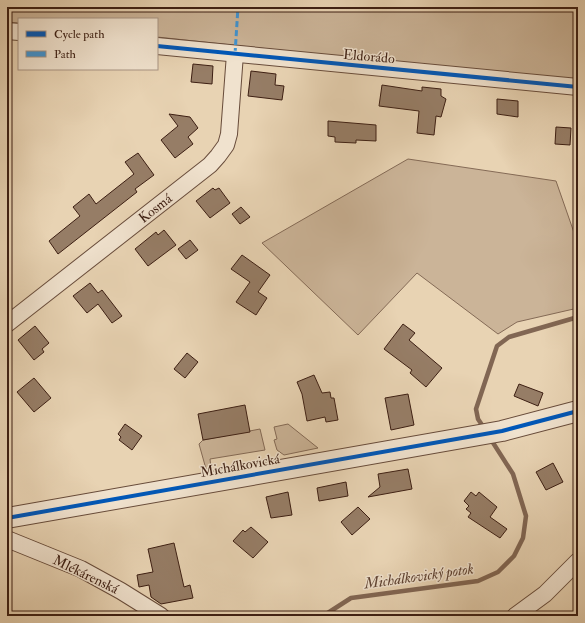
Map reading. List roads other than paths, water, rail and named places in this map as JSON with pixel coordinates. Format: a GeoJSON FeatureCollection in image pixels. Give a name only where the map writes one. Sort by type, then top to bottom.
{"type":"FeatureCollection","features":[{"type":"Feature","properties":{"kind":"street"},"geometry":{"type":"LineString","coordinates":[[7,31],[18,32]]}},
{"type":"Feature","properties":{"kind":"street","name":"Eldorádo"},"geometry":{"type":"LineString","coordinates":[[158,46],[578,87]]}},
{"type":"Feature","properties":{"kind":"street","name":"Kosmá"},"geometry":{"type":"LineString","coordinates":[[7,324],[163,202],[218,156],[226,146],[229,134],[235,54]]}},
{"type":"Feature","properties":{"kind":"street","name":"Michálkovická"},"geometry":{"type":"LineString","coordinates":[[7,518],[477,435],[578,411]]}},
{"type":"Feature","properties":{"kind":"street","name":"Mlékárenská"},"geometry":{"type":"LineString","coordinates":[[7,539],[82,569],[161,616]]}},
{"type":"Feature","properties":{"kind":"street"},"geometry":{"type":"LineString","coordinates":[[515,616],[545,594],[578,561]]}},
{"type":"Feature","properties":{"kind":"waterway","name":"Michálkovický potok"},"geometry":{"type":"LineString","coordinates":[[484,428],[478,419],[476,409],[497,346],[509,337],[578,317]]}},
{"type":"Feature","properties":{"kind":"waterway","name":"Michálkovický potok"},"geometry":{"type":"LineString","coordinates":[[323,616],[351,598],[478,581],[498,572],[514,556],[523,538],[526,516],[513,474],[490,438]]}}]}
